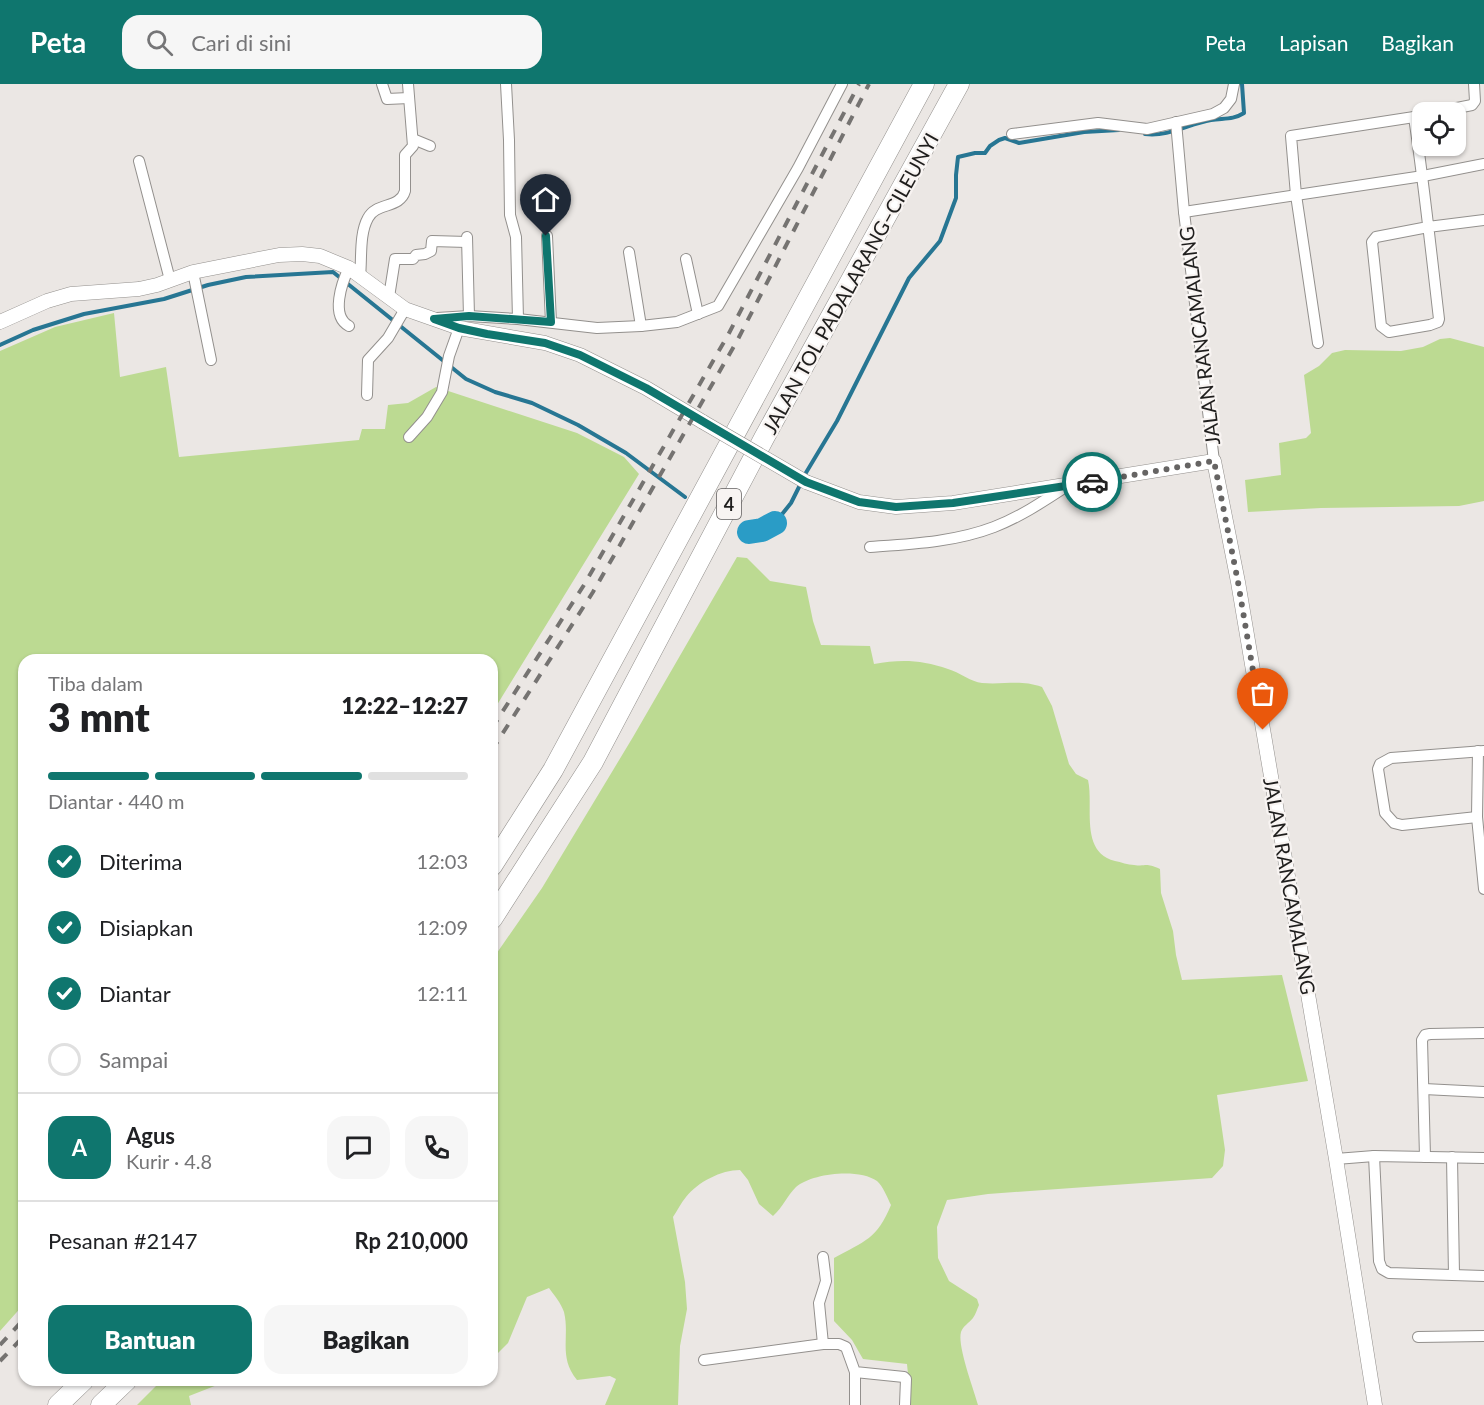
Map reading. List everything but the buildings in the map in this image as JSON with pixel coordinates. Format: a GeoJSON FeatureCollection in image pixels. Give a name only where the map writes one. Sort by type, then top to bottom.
{"type":"FeatureCollection","features":[{"type":"Feature","properties":{"kind":"highway","name":"JALAN TOL PADALARANG–CILEUNYI"},"geometry":{"type":"LineString","coordinates":[[498,857],[553,770],[924,84]]}},
{"type":"Feature","properties":{"kind":"highway","name":"JALAN TOL PADALARANG–CILEUNYI"},"geometry":{"type":"LineString","coordinates":[[498,911],[593,762],[764,438],[959,84]]}},
{"type":"Feature","properties":{"kind":"highway"},"geometry":{"type":"LineString","coordinates":[[58,1405],[78,1386]]}},
{"type":"Feature","properties":{"kind":"highway"},"geometry":{"type":"LineString","coordinates":[[101,1405],[121,1386]]}},
{"type":"Feature","properties":{"kind":"street"},"geometry":{"type":"LineString","coordinates":[[382,84],[387,99],[409,98]]}},
{"type":"Feature","properties":{"kind":"street"},"geometry":{"type":"LineString","coordinates":[[349,326],[341,319],[339,307],[368,218],[376,209],[394,203],[404,196],[405,155],[413,146],[408,84]]}},
{"type":"Feature","properties":{"kind":"street"},"geometry":{"type":"LineString","coordinates":[[506,84],[510,215],[516,237],[518,319]]}},
{"type":"Feature","properties":{"kind":"street"},"geometry":{"type":"LineString","coordinates":[[434,319],[469,316],[597,328],[641,326],[662,325],[718,306],[798,168],[842,84]]}},
{"type":"Feature","properties":{"kind":"street"},"geometry":{"type":"LineString","coordinates":[[1012,134],[1098,123],[1147,129],[1176,124],[1213,114],[1224,108],[1230,99],[1234,84]]}},
{"type":"Feature","properties":{"kind":"street"},"geometry":{"type":"LineString","coordinates":[[1466,106],[1472,105],[1475,101],[1478,87]]}},
{"type":"Feature","properties":{"kind":"street"},"geometry":{"type":"LineString","coordinates":[[1318,343],[1290,138],[1293,134],[1412,117]]}},
{"type":"Feature","properties":{"kind":"street","name":"JALAN RANCAMALANG"},"geometry":{"type":"LineString","coordinates":[[1176,124],[1184,212],[1214,461],[1238,582],[1341,1159],[1376,1405]]}},
{"type":"Feature","properties":{"kind":"street"},"geometry":{"type":"LineString","coordinates":[[413,139],[430,146]]}},
{"type":"Feature","properties":{"kind":"street"},"geometry":{"type":"LineString","coordinates":[[1421,156],[1428,227],[1439,319],[1434,324],[1389,332],[1381,326],[1372,242],[1376,237],[1428,227],[1484,220]]}},
{"type":"Feature","properties":{"kind":"street"},"geometry":{"type":"LineString","coordinates":[[139,161],[170,280]]}},
{"type":"Feature","properties":{"kind":"street"},"geometry":{"type":"LineString","coordinates":[[1184,212],[1423,176],[1484,164]]}},
{"type":"Feature","properties":{"kind":"street"},"geometry":{"type":"LineString","coordinates":[[546,236],[551,322]]}},
{"type":"Feature","properties":{"kind":"street"},"geometry":{"type":"LineString","coordinates":[[389,297],[395,259],[413,259],[416,255],[428,253],[431,251],[432,241],[467,239],[469,316]]}},
{"type":"Feature","properties":{"kind":"street"},"geometry":{"type":"LineString","coordinates":[[629,252],[641,326]]}},
{"type":"Feature","properties":{"kind":"street"},"geometry":{"type":"LineString","coordinates":[[0,322],[47,301],[71,294],[139,289],[279,255],[320,256],[335,261],[349,276],[389,297],[403,314],[434,319],[459,328],[487,334],[545,343],[580,355],[637,383],[806,482],[859,502],[896,507],[953,503],[1214,461]]}},
{"type":"Feature","properties":{"kind":"street"},"geometry":{"type":"LineString","coordinates":[[686,259],[698,314]]}},
{"type":"Feature","properties":{"kind":"street"},"geometry":{"type":"LineString","coordinates":[[194,274],[211,360]]}},
{"type":"Feature","properties":{"kind":"street"},"geometry":{"type":"LineString","coordinates":[[367,396],[368,360],[394,330],[403,314]]}},
{"type":"Feature","properties":{"kind":"street"},"geometry":{"type":"LineString","coordinates":[[409,437],[428,417],[442,392],[449,356],[459,328]]}},
{"type":"Feature","properties":{"kind":"street"},"geometry":{"type":"LineString","coordinates":[[870,547],[951,539],[994,528],[1040,504],[1068,485]]}},
{"type":"Feature","properties":{"kind":"street"},"geometry":{"type":"LineString","coordinates":[[1477,817],[1394,824],[1385,813],[1378,768],[1380,764],[1391,759],[1481,751],[1477,817],[1484,889]]}},
{"type":"Feature","properties":{"kind":"street"},"geometry":{"type":"LineString","coordinates":[[1425,1157],[1422,1040],[1425,1035],[1484,1033]]}},
{"type":"Feature","properties":{"kind":"street"},"geometry":{"type":"LineString","coordinates":[[1424,1089],[1484,1092]]}},
{"type":"Feature","properties":{"kind":"street"},"geometry":{"type":"LineString","coordinates":[[1374,1156],[1379,1261],[1382,1269],[1389,1273],[1484,1276]]}},
{"type":"Feature","properties":{"kind":"street"},"geometry":{"type":"LineString","coordinates":[[1341,1159],[1374,1156],[1484,1158]]}},
{"type":"Feature","properties":{"kind":"street"},"geometry":{"type":"LineString","coordinates":[[1452,1157],[1454,1275]]}},
{"type":"Feature","properties":{"kind":"street"},"geometry":{"type":"LineString","coordinates":[[823,1257],[826,1281],[819,1303],[823,1344]]}},
{"type":"Feature","properties":{"kind":"street"},"geometry":{"type":"LineString","coordinates":[[1418,1338],[1484,1336]]}},
{"type":"Feature","properties":{"kind":"street"},"geometry":{"type":"LineString","coordinates":[[705,1360],[823,1344],[839,1344],[846,1347],[855,1372],[855,1405]]}},
{"type":"Feature","properties":{"kind":"street"},"geometry":{"type":"LineString","coordinates":[[855,1372],[904,1377],[906,1380],[905,1405]]}},
{"type":"Feature","properties":{"kind":"green space"},"geometry":{"type":"Polygon","coordinates":[[[114,313],[120,377],[166,367],[179,457],[359,440],[362,429],[385,429],[388,405],[408,403],[436,387],[577,433],[624,457],[639,474],[498,703],[498,654],[18,654],[18,1311],[0,1331],[0,351],[55,327],[114,313]]]}},
{"type":"Feature","properties":{"kind":"green space"},"geometry":{"type":"Polygon","coordinates":[[[1450,338],[1484,347],[1484,501],[1459,506],[1321,508],[1248,512],[1245,480],[1281,475],[1279,443],[1306,438],[1311,433],[1304,375],[1319,366],[1332,353],[1345,350],[1401,351],[1450,338]]]}},
{"type":"Feature","properties":{"kind":"green space"},"geometry":{"type":"Polygon","coordinates":[[[737,557],[747,558],[770,581],[806,587],[821,645],[870,646],[874,664],[893,661],[920,662],[952,670],[978,682],[1019,683],[1042,687],[1052,706],[1069,764],[1076,774],[1088,780],[1090,827],[1096,848],[1104,856],[1115,861],[1132,865],[1148,865],[1160,869],[1161,893],[1173,931],[1182,980],[1282,975],[1308,1081],[1217,1095],[1225,1150],[1223,1166],[1212,1178],[988,1194],[947,1200],[937,1227],[938,1258],[949,1281],[977,1299],[979,1305],[973,1318],[962,1330],[960,1339],[978,1405],[911,1405],[907,1364],[863,1359],[852,1340],[834,1321],[834,1258],[869,1238],[881,1225],[891,1205],[877,1181],[859,1174],[836,1174],[803,1182],[793,1190],[773,1216],[759,1204],[748,1180],[740,1170],[725,1172],[710,1178],[686,1197],[673,1217],[685,1282],[687,1309],[680,1346],[678,1405],[605,1405],[616,1379],[610,1376],[577,1380],[571,1372],[566,1355],[564,1312],[549,1288],[527,1297],[508,1343],[498,1353],[498,951],[542,888],[737,557]]]}},
{"type":"Feature","properties":{"kind":"green space"},"geometry":{"type":"Polygon","coordinates":[[[156,1386],[215,1386],[189,1396],[191,1405],[137,1405],[156,1386]]]}},
{"type":"Feature","properties":{"kind":"waterway"},"geometry":{"type":"LineString","coordinates":[[1145,134],[1162,134],[1211,120],[1232,118],[1244,113],[1242,84]]}},
{"type":"Feature","properties":{"kind":"waterway"},"geometry":{"type":"LineString","coordinates":[[804,476],[837,421],[909,278],[940,241],[956,198],[958,157],[985,153],[990,146],[1005,138],[1019,143],[1084,132],[1119,130]]}},
{"type":"Feature","properties":{"kind":"waterway"},"geometry":{"type":"LineString","coordinates":[[0,345],[33,330],[84,314],[164,299],[208,285],[246,277],[333,272],[466,379],[495,392],[532,403],[578,425],[626,453],[685,497]]}},
{"type":"Feature","properties":{"kind":"waterway"},"geometry":{"type":"LineString","coordinates":[[775,523],[791,503],[801,483]]}},
{"type":"Feature","properties":{"kind":"waterway"},"geometry":{"type":"LineString","coordinates":[[749,532],[762,530],[775,523]]}},
{"type":"Feature","properties":{"kind":"railway"},"geometry":{"type":"LineString","coordinates":[[498,719],[584,585],[728,335],[859,84]]}},
{"type":"Feature","properties":{"kind":"railway"},"geometry":{"type":"LineString","coordinates":[[498,741],[593,592],[737,341],[869,84]]}},
{"type":"Feature","properties":{"kind":"railway"},"geometry":{"type":"LineString","coordinates":[[0,1345],[18,1326]]}},
{"type":"Feature","properties":{"kind":"railway"},"geometry":{"type":"LineString","coordinates":[[0,1361],[18,1342]]}},
{"type":"Feature","properties":{"kind":"way so far"},"geometry":{"type":"LineString","coordinates":[[1092,482],[1214,461],[1238,582],[1263,730]]}},
{"type":"Feature","properties":{"kind":"route"},"geometry":{"type":"LineString","coordinates":[[546,236],[551,322],[469,316],[434,319],[459,328],[545,343],[580,355],[646,388],[806,482],[859,502],[896,507],[953,503],[1092,482]]}}]}
